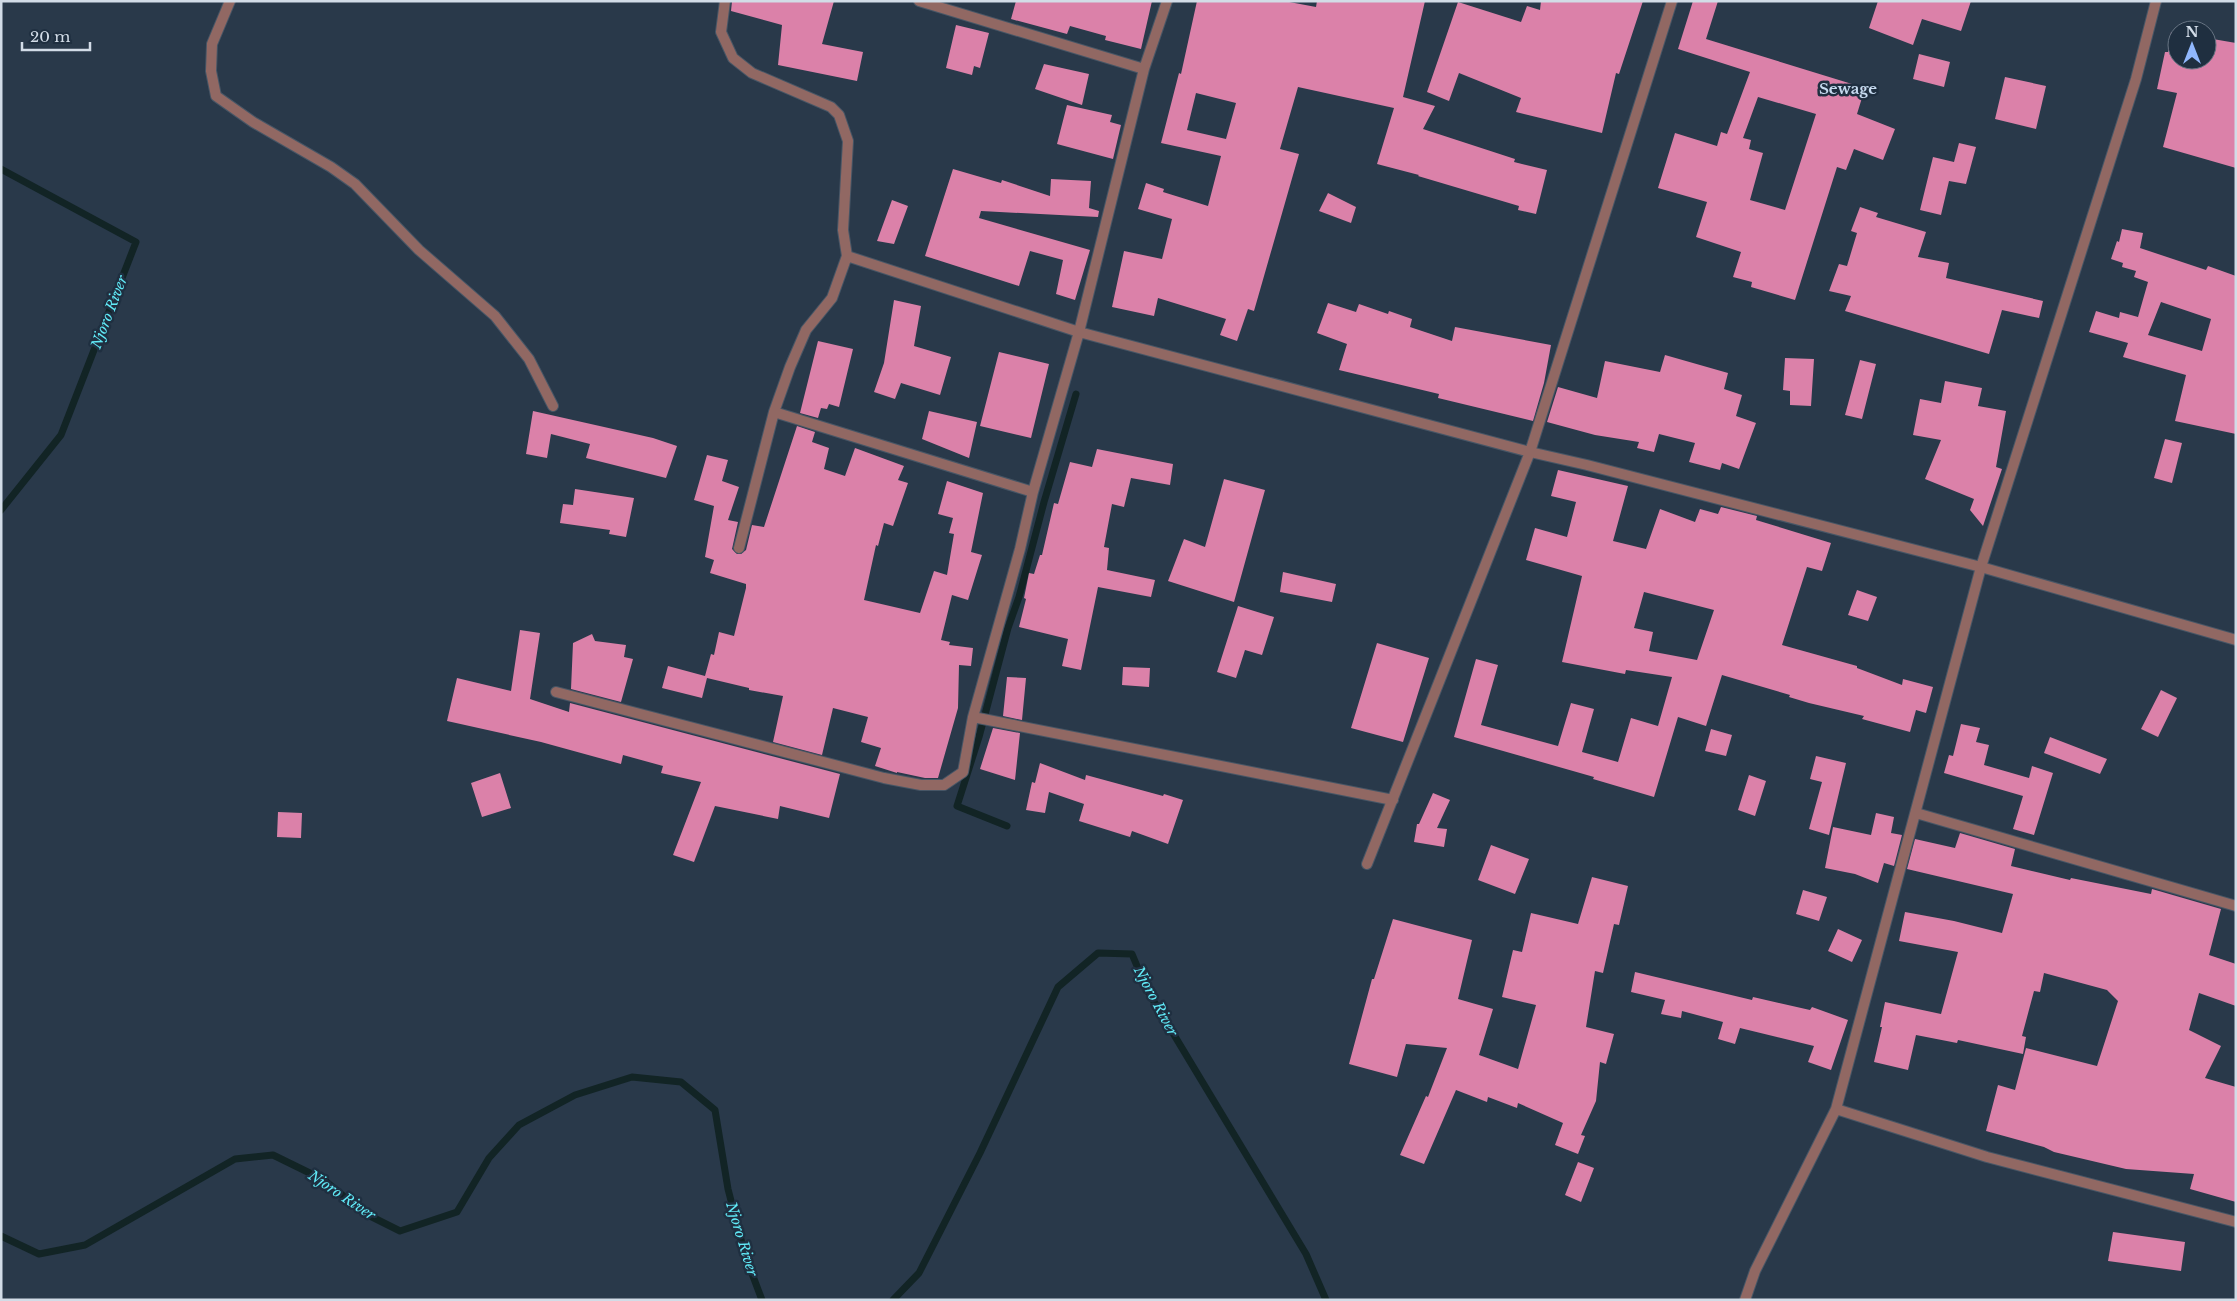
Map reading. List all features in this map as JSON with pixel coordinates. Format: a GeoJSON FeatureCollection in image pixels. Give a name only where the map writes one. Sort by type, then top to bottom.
{"type":"FeatureCollection","features":[{"type":"Feature","properties":{"kind":"street"},"geometry":{"type":"LineString","coordinates":[[230,1],[212,44],[211,71],[216,96],[253,122],[331,167],[355,184],[419,250],[495,316],[529,359],[553,406]]}},
{"type":"Feature","properties":{"kind":"street"},"geometry":{"type":"LineString","coordinates":[[724,1],[721,32],[733,58],[752,73],[831,107],[839,115],[848,141],[843,230],[847,256],[832,298],[806,330],[790,366],[774,412],[739,548]]}},
{"type":"Feature","properties":{"kind":"street"},"geometry":{"type":"LineString","coordinates":[[918,1],[1144,69]]}},
{"type":"Feature","properties":{"kind":"street"},"geometry":{"type":"LineString","coordinates":[[556,692],[884,778],[921,785],[944,785],[963,772],[973,716],[1020,548],[1033,492],[1079,332],[1144,69],[1167,1]]}},
{"type":"Feature","properties":{"kind":"street"},"geometry":{"type":"LineString","coordinates":[[1367,864],[1530,452],[1672,1]]}},
{"type":"Feature","properties":{"kind":"street"},"geometry":{"type":"LineString","coordinates":[[1745,1300],[1755,1271],[1836,1109],[1981,567],[2136,79],[2156,1]]}},
{"type":"Feature","properties":{"kind":"street"},"geometry":{"type":"LineString","coordinates":[[847,256],[1079,332],[1530,452],[1981,567],[2236,640]]}},
{"type":"Feature","properties":{"kind":"street"},"geometry":{"type":"LineString","coordinates":[[774,412],[1033,492]]}},
{"type":"Feature","properties":{"kind":"street"},"geometry":{"type":"LineString","coordinates":[[973,716],[1393,800]]}},
{"type":"Feature","properties":{"kind":"street"},"geometry":{"type":"LineString","coordinates":[[1916,813],[2236,906]]}},
{"type":"Feature","properties":{"kind":"street"},"geometry":{"type":"LineString","coordinates":[[1836,1109],[1987,1157],[2236,1222]]}},
{"type":"Feature","properties":{"kind":"building"},"geometry":{"type":"Polygon","coordinates":[[[732,1],[834,1],[822,44],[863,52],[857,81],[778,65],[782,25],[731,11],[732,1]]]}},
{"type":"Feature","properties":{"kind":"building"},"geometry":{"type":"Polygon","coordinates":[[[1016,1],[1152,1],[1141,49],[1105,40],[1106,36],[1070,26],[1067,34],[1011,19],[1016,1]]]}},
{"type":"Feature","properties":{"kind":"building"},"geometry":{"type":"Polygon","coordinates":[[[1197,1],[1284,1],[1316,7],[1317,1],[1425,1],[1403,97],[1435,106],[1423,129],[1515,159],[1514,162],[1547,170],[1536,214],[1518,210],[1519,206],[1377,164],[1394,108],[1298,87],[1280,149],[1299,154],[1254,311],[1248,309],[1237,341],[1220,335],[1226,319],[1158,298],[1154,316],[1112,307],[1124,251],[1162,259],[1172,219],[1138,209],[1146,183],[1164,189],[1163,192],[1208,206],[1221,156],[1161,143],[1179,73],[1181,74],[1197,1]],[[1196,93],[1187,130],[1226,139],[1236,103],[1196,93]]]}},
{"type":"Feature","properties":{"kind":"building"},"geometry":{"type":"Polygon","coordinates":[[[1541,1],[1643,1],[1619,74],[1616,73],[1602,133],[1516,112],[1521,98],[1459,73],[1449,101],[1427,92],[1458,2],[1521,22],[1527,6],[1540,10],[1541,1]]]}},
{"type":"Feature","properties":{"kind":"building"},"geometry":{"type":"Polygon","coordinates":[[[1693,1],[1718,1],[1706,39],[1865,88],[1857,114],[1895,129],[1883,160],[1854,149],[1846,170],[1837,167],[1795,300],[1751,287],[1752,282],[1733,277],[1741,252],[1696,237],[1707,202],[1658,188],[1675,133],[1717,146],[1721,132],[1727,134],[1750,72],[1678,49],[1693,1]],[[1758,97],[1743,138],[1751,140],[1749,149],[1763,153],[1750,200],[1785,210],[1816,114],[1758,97]]]}},
{"type":"Feature","properties":{"kind":"building"},"geometry":{"type":"Polygon","coordinates":[[[1878,1],[1971,1],[1961,31],[1922,19],[1913,45],[1869,28],[1878,1]]]}},
{"type":"Feature","properties":{"kind":"building"},"geometry":{"type":"Polygon","coordinates":[[[956,25],[989,33],[980,68],[974,66],[972,75],[946,68],[956,25]]]}},
{"type":"Feature","properties":{"kind":"building"},"geometry":{"type":"Polygon","coordinates":[[[2217,40],[2236,43],[2236,168],[2163,147],[2177,93],[2157,89],[2165,52],[2167,52],[2167,70],[2217,70],[2217,40]]]}},
{"type":"Feature","properties":{"kind":"building"},"geometry":{"type":"Polygon","coordinates":[[[1919,54],[1950,62],[1944,87],[1913,79],[1919,54]]]}},
{"type":"Feature","properties":{"kind":"building"},"geometry":{"type":"Polygon","coordinates":[[[1044,64],[1089,74],[1082,105],[1035,89],[1044,64]]]}},
{"type":"Feature","properties":{"kind":"building"},"geometry":{"type":"Polygon","coordinates":[[[2005,77],[2046,86],[2036,129],[1995,119],[2005,77]]]}},
{"type":"Feature","properties":{"kind":"building"},"geometry":{"type":"Polygon","coordinates":[[[1067,105],[1112,115],[1110,122],[1121,125],[1113,159],[1057,144],[1067,105]]]}},
{"type":"Feature","properties":{"kind":"building"},"geometry":{"type":"Polygon","coordinates":[[[1959,143],[1976,147],[1966,184],[1949,181],[1941,215],[1920,210],[1933,157],[1954,162],[1959,143]]]}},
{"type":"Feature","properties":{"kind":"building"},"geometry":{"type":"Polygon","coordinates":[[[953,169],[1001,183],[1002,180],[1050,196],[1051,179],[1091,181],[1089,208],[1099,211],[1098,217],[981,211],[979,218],[1090,250],[1075,300],[1056,294],[1063,260],[1030,251],[1019,286],[925,256],[953,169]]]}},
{"type":"Feature","properties":{"kind":"building"},"geometry":{"type":"Polygon","coordinates":[[[1328,193],[1356,207],[1351,223],[1319,211],[1328,193]]]}},
{"type":"Feature","properties":{"kind":"building"},"geometry":{"type":"Polygon","coordinates":[[[892,200],[908,206],[894,244],[877,241],[892,200]]]}},
{"type":"Feature","properties":{"kind":"building"},"geometry":{"type":"Polygon","coordinates":[[[1860,207],[1878,213],[1876,217],[1926,232],[1918,257],[1949,263],[1946,278],[2043,301],[2039,318],[2002,310],[1989,354],[1845,311],[1851,296],[1829,291],[1839,264],[1847,266],[1857,233],[1851,231],[1860,207]]]}},
{"type":"Feature","properties":{"kind":"building"},"geometry":{"type":"Polygon","coordinates":[[[2122,229],[2143,233],[2140,248],[2206,270],[2208,266],[2236,276],[2236,434],[2175,421],[2186,375],[2123,357],[2128,343],[2089,332],[2096,311],[2119,318],[2120,312],[2138,317],[2148,282],[2134,277],[2136,271],[2122,267],[2123,263],[2111,259],[2117,241],[2119,242],[2122,229]],[[2161,302],[2148,335],[2202,351],[2211,319],[2161,302]]]}},
{"type":"Feature","properties":{"kind":"building"},"geometry":{"type":"Polygon","coordinates":[[[894,300],[921,306],[914,346],[951,357],[940,395],[901,383],[895,399],[874,392],[884,363],[894,300]]]}},
{"type":"Feature","properties":{"kind":"building"},"geometry":{"type":"Polygon","coordinates":[[[1328,303],[1356,312],[1359,304],[1388,314],[1389,311],[1412,319],[1410,327],[1452,341],[1455,327],[1551,345],[1544,383],[1533,421],[1438,398],[1439,394],[1339,370],[1347,344],[1317,333],[1328,303]]]}},
{"type":"Feature","properties":{"kind":"building"},"geometry":{"type":"Polygon","coordinates":[[[818,341],[853,349],[839,407],[829,404],[827,409],[821,408],[818,418],[800,413],[818,341]]]}},
{"type":"Feature","properties":{"kind":"building"},"geometry":{"type":"Polygon","coordinates":[[[999,352],[1049,364],[1031,438],[980,426],[999,352]]]}},
{"type":"Feature","properties":{"kind":"building"},"geometry":{"type":"Polygon","coordinates":[[[1665,355],[1728,373],[1724,389],[1742,395],[1736,416],[1756,423],[1739,469],[1722,463],[1720,470],[1689,462],[1695,443],[1659,434],[1654,452],[1637,448],[1639,442],[1595,435],[1547,422],[1558,387],[1597,398],[1605,361],[1660,372],[1665,355]]]}},
{"type":"Feature","properties":{"kind":"building"},"geometry":{"type":"Polygon","coordinates":[[[1785,358],[1814,359],[1811,406],[1790,405],[1790,391],[1783,390],[1785,358]]]}},
{"type":"Feature","properties":{"kind":"building"},"geometry":{"type":"Polygon","coordinates":[[[1860,360],[1876,364],[1862,419],[1845,415],[1860,360]]]}},
{"type":"Feature","properties":{"kind":"building"},"geometry":{"type":"Polygon","coordinates":[[[1945,381],[1982,388],[1978,406],[2006,411],[1996,467],[2002,469],[1983,526],[1970,510],[1974,499],[1925,479],[1941,440],[1913,435],[1920,399],[1941,403],[1945,381]]]}},
{"type":"Feature","properties":{"kind":"building"},"geometry":{"type":"Polygon","coordinates":[[[533,411],[653,438],[677,446],[666,478],[586,458],[590,444],[551,434],[547,458],[526,454],[533,411]]]}},
{"type":"Feature","properties":{"kind":"building"},"geometry":{"type":"Polygon","coordinates":[[[929,411],[977,422],[969,458],[922,439],[929,411]]]}},
{"type":"Feature","properties":{"kind":"building"},"geometry":{"type":"Polygon","coordinates":[[[797,426],[815,432],[812,442],[829,448],[824,469],[845,476],[855,448],[904,466],[898,480],[908,483],[893,526],[884,523],[878,546],[876,545],[864,600],[920,613],[934,571],[947,575],[954,534],[949,533],[953,518],[938,514],[947,481],[983,493],[971,552],[982,555],[968,600],[952,595],[941,640],[950,642],[949,645],[973,648],[971,666],[959,665],[958,708],[938,778],[925,778],[897,773],[875,766],[881,748],[861,742],[868,717],[833,708],[822,755],[773,742],[783,696],[749,690],[749,688],[707,678],[702,698],[662,688],[668,666],[705,676],[711,654],[714,655],[719,632],[734,636],[746,588],[746,584],[710,573],[714,560],[705,557],[714,506],[694,500],[707,455],[728,460],[722,481],[739,487],[728,520],[738,522],[732,549],[737,554],[741,554],[746,550],[752,525],[764,527],[797,426]]]}},
{"type":"Feature","properties":{"kind":"building"},"geometry":{"type":"Polygon","coordinates":[[[2165,439],[2182,443],[2172,483],[2154,478],[2165,439]]]}},
{"type":"Feature","properties":{"kind":"building"},"geometry":{"type":"Polygon","coordinates":[[[1097,449],[1173,464],[1170,485],[1131,478],[1124,507],[1112,504],[1104,547],[1109,548],[1107,570],[1155,580],[1151,597],[1098,587],[1081,670],[1062,666],[1068,639],[1019,627],[1026,599],[1024,598],[1029,573],[1034,574],[1040,555],[1042,555],[1054,503],[1058,504],[1070,462],[1092,467],[1097,449]]]}},
{"type":"Feature","properties":{"kind":"building"},"geometry":{"type":"Polygon","coordinates":[[[1558,470],[1628,486],[1613,541],[1646,549],[1660,509],[1695,522],[1700,509],[1718,514],[1721,507],[1757,516],[1756,520],[1831,543],[1822,571],[1807,567],[1782,645],[1857,666],[1857,668],[1902,685],[1903,679],[1933,687],[1926,713],[1916,710],[1910,732],[1862,719],[1864,716],[1809,703],[1789,697],[1790,695],[1722,675],[1706,726],[1678,717],[1654,797],[1593,779],[1594,777],[1454,737],[1476,659],[1498,665],[1481,725],[1558,746],[1571,703],[1594,709],[1582,752],[1618,762],[1631,718],[1658,726],[1672,677],[1626,670],[1625,674],[1562,662],[1582,576],[1526,560],[1535,528],[1567,537],[1576,502],[1551,496],[1558,470]],[[1644,592],[1634,628],[1653,632],[1649,651],[1697,660],[1714,610],[1644,592]]]}},
{"type":"Feature","properties":{"kind":"building"},"geometry":{"type":"Polygon","coordinates":[[[1224,479],[1265,490],[1234,602],[1168,581],[1184,539],[1205,547],[1224,479]]]}},
{"type":"Feature","properties":{"kind":"building"},"geometry":{"type":"Polygon","coordinates":[[[575,489],[634,498],[626,537],[609,534],[610,530],[560,523],[563,504],[573,505],[575,489]]]}},
{"type":"Feature","properties":{"kind":"building"},"geometry":{"type":"Polygon","coordinates":[[[1283,572],[1336,584],[1332,602],[1280,592],[1283,572]]]}},
{"type":"Feature","properties":{"kind":"building"},"geometry":{"type":"Polygon","coordinates":[[[1857,590],[1877,597],[1868,621],[1848,615],[1857,590]]]}},
{"type":"Feature","properties":{"kind":"building"},"geometry":{"type":"Polygon","coordinates":[[[1238,606],[1274,617],[1262,655],[1245,650],[1236,678],[1217,672],[1238,606]]]}},
{"type":"Feature","properties":{"kind":"building"},"geometry":{"type":"Polygon","coordinates":[[[520,630],[540,633],[530,699],[569,712],[570,703],[840,774],[829,818],[780,806],[778,819],[715,806],[694,862],[673,855],[701,782],[661,773],[663,766],[623,755],[621,764],[541,742],[447,721],[457,678],[511,691],[520,630]]]}},
{"type":"Feature","properties":{"kind":"building"},"geometry":{"type":"Polygon","coordinates":[[[592,634],[595,641],[626,645],[624,657],[633,659],[621,702],[571,689],[573,643],[592,634]]]}},
{"type":"Feature","properties":{"kind":"building"},"geometry":{"type":"Polygon","coordinates":[[[1377,643],[1429,658],[1403,742],[1351,728],[1377,643]]]}},
{"type":"Feature","properties":{"kind":"building"},"geometry":{"type":"Polygon","coordinates":[[[1123,667],[1150,668],[1149,687],[1122,685],[1123,667]]]}},
{"type":"Feature","properties":{"kind":"building"},"geometry":{"type":"Polygon","coordinates":[[[1007,677],[1026,678],[1022,720],[1003,716],[1007,677]]]}},
{"type":"Feature","properties":{"kind":"building"},"geometry":{"type":"Polygon","coordinates":[[[2161,690],[2177,698],[2158,737],[2141,729],[2161,690]]]}},
{"type":"Feature","properties":{"kind":"building"},"geometry":{"type":"Polygon","coordinates":[[[1961,724],[1980,728],[1976,742],[1989,745],[1984,765],[2029,778],[2032,766],[2053,773],[2034,835],[2013,829],[2023,796],[1944,773],[1949,755],[1953,756],[1961,724]]]}},
{"type":"Feature","properties":{"kind":"building"},"geometry":{"type":"Polygon","coordinates":[[[993,728],[1020,733],[1015,780],[980,769],[993,728]]]}},
{"type":"Feature","properties":{"kind":"building"},"geometry":{"type":"Polygon","coordinates":[[[1711,729],[1732,735],[1726,756],[1705,751],[1711,729]]]}},
{"type":"Feature","properties":{"kind":"building"},"geometry":{"type":"Polygon","coordinates":[[[2050,737],[2107,759],[2100,774],[2044,753],[2050,737]]]}},
{"type":"Feature","properties":{"kind":"building"},"geometry":{"type":"Polygon","coordinates":[[[1816,756],[1846,763],[1829,835],[1809,829],[1822,782],[1810,779],[1816,756]]]}},
{"type":"Feature","properties":{"kind":"building"},"geometry":{"type":"Polygon","coordinates":[[[1040,763],[1085,780],[1086,775],[1183,800],[1168,844],[1132,831],[1130,837],[1079,821],[1084,804],[1049,792],[1045,813],[1026,810],[1032,782],[1035,783],[1040,763]]]}},
{"type":"Feature","properties":{"kind":"building"},"geometry":{"type":"Polygon","coordinates":[[[500,773],[511,808],[482,817],[471,783],[500,773]]]}},
{"type":"Feature","properties":{"kind":"building"},"geometry":{"type":"Polygon","coordinates":[[[1749,775],[1766,781],[1755,816],[1738,810],[1749,775]]]}},
{"type":"Feature","properties":{"kind":"building"},"geometry":{"type":"Polygon","coordinates":[[[1433,793],[1450,800],[1437,828],[1447,829],[1444,847],[1414,842],[1417,824],[1419,824],[1433,793]]]}},
{"type":"Feature","properties":{"kind":"building"},"geometry":{"type":"Polygon","coordinates":[[[278,812],[302,813],[301,838],[277,837],[278,812]]]}},
{"type":"Feature","properties":{"kind":"building"},"geometry":{"type":"Polygon","coordinates":[[[1876,813],[1894,817],[1891,833],[1902,835],[1894,866],[1884,863],[1878,883],[1855,874],[1825,868],[1833,827],[1871,835],[1876,813]]]}},
{"type":"Feature","properties":{"kind":"building"},"geometry":{"type":"Polygon","coordinates":[[[1960,833],[2015,849],[2011,866],[2070,880],[2071,878],[2151,894],[2152,889],[2221,909],[2209,955],[2236,964],[2236,1006],[2199,993],[2189,1030],[2221,1046],[2205,1078],[2236,1087],[2236,1202],[2190,1189],[2194,1174],[2126,1169],[2054,1152],[2044,1147],[1986,1131],[1998,1085],[2015,1090],[2026,1048],[2097,1066],[2118,1001],[2107,990],[2044,973],[2040,992],[2034,991],[2022,1036],[2026,1037],[2023,1054],[1958,1040],[1957,1043],[1916,1035],[1908,1070],[1874,1062],[1882,1027],[1880,1027],[1885,1002],[1941,1014],[1958,952],[1899,941],[1905,912],[1954,921],[2002,933],[2013,894],[1907,869],[1915,839],[1955,848],[1960,833]]]}},
{"type":"Feature","properties":{"kind":"building"},"geometry":{"type":"Polygon","coordinates":[[[1491,845],[1529,859],[1515,894],[1478,880],[1491,845]]]}},
{"type":"Feature","properties":{"kind":"building"},"geometry":{"type":"Polygon","coordinates":[[[1592,877],[1628,886],[1619,925],[1614,924],[1603,973],[1595,971],[1586,1027],[1614,1034],[1606,1064],[1600,1062],[1596,1101],[1581,1135],[1585,1136],[1578,1154],[1555,1145],[1563,1123],[1518,1103],[1517,1108],[1488,1097],[1487,1102],[1456,1090],[1424,1164],[1400,1155],[1426,1096],[1428,1097],[1447,1048],[1406,1044],[1397,1077],[1349,1064],[1372,979],[1374,979],[1393,919],[1472,940],[1458,999],[1493,1009],[1479,1055],[1518,1069],[1536,1005],[1502,997],[1513,950],[1522,952],[1531,913],[1578,924],[1592,877]]]}},
{"type":"Feature","properties":{"kind":"building"},"geometry":{"type":"Polygon","coordinates":[[[1803,890],[1827,897],[1819,921],[1796,914],[1803,890]]]}},
{"type":"Feature","properties":{"kind":"building"},"geometry":{"type":"Polygon","coordinates":[[[1838,929],[1862,940],[1852,962],[1828,951],[1838,929]]]}},
{"type":"Feature","properties":{"kind":"building"},"geometry":{"type":"Polygon","coordinates":[[[1635,972],[1752,1000],[1753,997],[1810,1010],[1812,1007],[1848,1020],[1831,1070],[1808,1062],[1814,1046],[1740,1028],[1735,1044],[1718,1039],[1723,1022],[1682,1011],[1681,1018],[1661,1014],[1665,1000],[1631,992],[1635,972]]]}},
{"type":"Feature","properties":{"kind":"building"},"geometry":{"type":"Polygon","coordinates":[[[1578,1162],[1594,1168],[1581,1202],[1565,1195],[1578,1162]]]}},
{"type":"Feature","properties":{"kind":"building"},"geometry":{"type":"Polygon","coordinates":[[[2113,1232],[2185,1242],[2181,1271],[2108,1261],[2113,1232]]]}},
{"type":"Feature","properties":{"kind":"waterway","name":"Njoro River"},"geometry":{"type":"LineString","coordinates":[[1,169],[136,242],[61,435],[1,510]]}},
{"type":"Feature","properties":{"kind":"waterway"},"geometry":{"type":"LineString","coordinates":[[1007,826],[957,806],[979,737],[1008,628],[1019,597],[1044,502],[1076,394]]}},
{"type":"Feature","properties":{"kind":"waterway","name":"Njoro River"},"geometry":{"type":"LineString","coordinates":[[893,1300],[919,1273],[980,1153],[1058,987],[1098,953],[1132,954],[1147,990],[1306,1254],[1326,1300]]}},
{"type":"Feature","properties":{"kind":"waterway","name":"Njoro River"},"geometry":{"type":"LineString","coordinates":[[1,1236],[39,1254],[85,1245],[235,1159],[273,1155],[324,1180],[364,1213],[400,1231],[457,1212],[489,1158],[519,1125],[575,1095],[632,1077],[681,1082],[715,1110],[728,1189],[745,1255],[762,1300]]}},
{"type":"Feature","properties":{"kind":"district","name":"Sewage"},"geometry":{"type":"Point","coordinates":[1848,88]}}]}
